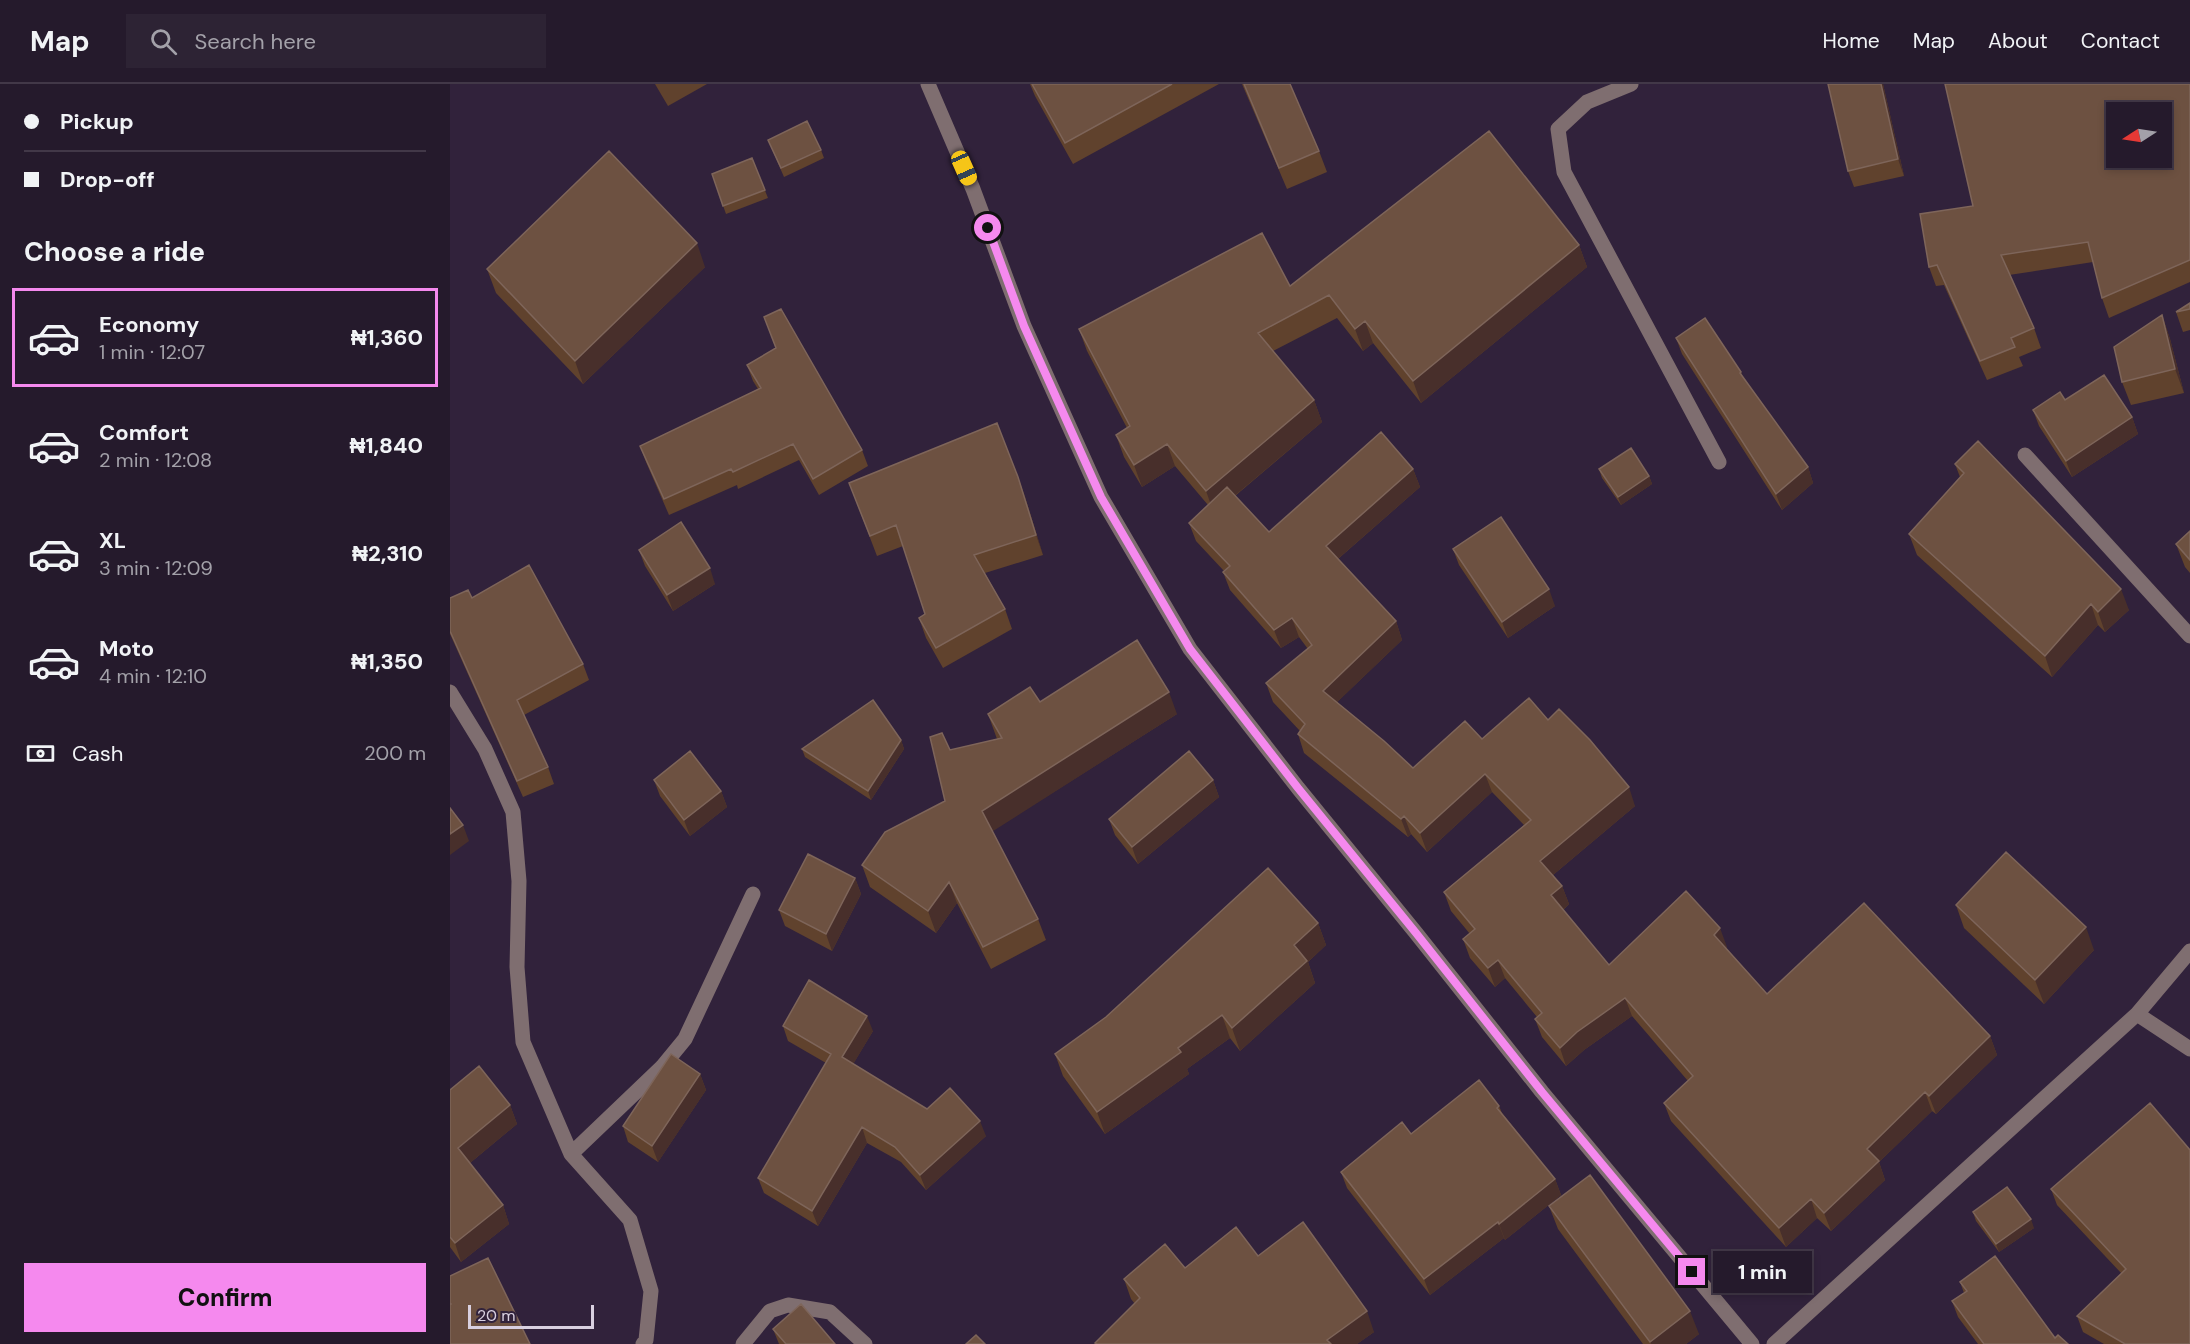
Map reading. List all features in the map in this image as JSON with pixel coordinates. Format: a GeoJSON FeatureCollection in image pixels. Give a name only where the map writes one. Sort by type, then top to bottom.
{"type":"FeatureCollection","features":[{"type":"Feature","properties":{"kind":"street"},"geometry":{"type":"LineString","coordinates":[[928,84],[973,189],[1024,326],[1101,497],[1190,649],[1298,788],[1542,1092],[1752,1344]]}},
{"type":"Feature","properties":{"kind":"street"},"geometry":{"type":"LineString","coordinates":[[1631,84],[1587,102],[1558,129],[1564,172],[1719,462]]}},
{"type":"Feature","properties":{"kind":"street"},"geometry":{"type":"LineString","coordinates":[[2025,455],[2190,636]]}},
{"type":"Feature","properties":{"kind":"street"},"geometry":{"type":"LineString","coordinates":[[450,692],[485,749],[513,812],[519,881],[517,967],[523,1042],[571,1154],[630,1220],[651,1291],[646,1340],[643,1344]]}},
{"type":"Feature","properties":{"kind":"street"},"geometry":{"type":"LineString","coordinates":[[571,1154],[662,1066],[686,1039],[753,894]]}},
{"type":"Feature","properties":{"kind":"street"},"geometry":{"type":"LineString","coordinates":[[1774,1344],[2137,1014],[2190,951]]}},
{"type":"Feature","properties":{"kind":"street"},"geometry":{"type":"LineString","coordinates":[[2137,1014],[2190,1049]]}},
{"type":"Feature","properties":{"kind":"street"},"geometry":{"type":"LineString","coordinates":[[743,1344],[770,1311],[788,1305],[830,1312],[865,1344]]}},
{"type":"Feature","properties":{"kind":"building"},"geometry":{"type":"Polygon","coordinates":[[[1032,84],[1172,84],[1065,143],[1032,84]]]}},
{"type":"Feature","properties":{"kind":"building"},"geometry":{"type":"Polygon","coordinates":[[[1244,84],[1290,84],[1319,151],[1279,168],[1244,84]]]}},
{"type":"Feature","properties":{"kind":"building"},"geometry":{"type":"Polygon","coordinates":[[[1828,84],[1881,84],[1898,159],[1848,171],[1828,84]]]}},
{"type":"Feature","properties":{"kind":"building"},"geometry":{"type":"Polygon","coordinates":[[[1945,84],[2190,84],[2190,260],[2102,298],[2088,242],[2001,255],[2034,328],[2011,338],[2015,347],[1980,361],[1937,265],[1929,267],[1920,214],[1973,206],[1945,84]]]}},
{"type":"Feature","properties":{"kind":"building"},"geometry":{"type":"Polygon","coordinates":[[[807,121],[821,150],[781,168],[768,140],[807,121]]]}},
{"type":"Feature","properties":{"kind":"building"},"geometry":{"type":"Polygon","coordinates":[[[1489,131],[1579,245],[1413,381],[1365,321],[1355,329],[1329,295],[1258,333],[1314,400],[1206,491],[1167,444],[1134,465],[1116,435],[1130,426],[1079,329],[1262,233],[1290,286],[1489,131]]]}},
{"type":"Feature","properties":{"kind":"building"},"geometry":{"type":"Polygon","coordinates":[[[609,151],[697,243],[575,361],[487,269],[609,151]]]}},
{"type":"Feature","properties":{"kind":"building"},"geometry":{"type":"Polygon","coordinates":[[[752,158],[765,190],[723,206],[712,174],[752,158]]]}},
{"type":"Feature","properties":{"kind":"building"},"geometry":{"type":"Polygon","coordinates":[[[2190,303],[2190,309],[2176,312],[2190,303]]]}},
{"type":"Feature","properties":{"kind":"building"},"geometry":{"type":"Polygon","coordinates":[[[781,309],[862,450],[813,479],[793,444],[733,472],[731,469],[664,499],[640,446],[761,388],[747,365],[776,348],[764,317],[781,309]]]}},
{"type":"Feature","properties":{"kind":"building"},"geometry":{"type":"Polygon","coordinates":[[[2162,315],[2175,369],[2122,382],[2114,347],[2162,315]]]}},
{"type":"Feature","properties":{"kind":"building"},"geometry":{"type":"Polygon","coordinates":[[[1705,318],[1740,373],[1808,467],[1776,494],[1676,338],[1705,318]]]}},
{"type":"Feature","properties":{"kind":"building"},"geometry":{"type":"Polygon","coordinates":[[[2104,375],[2132,417],[2066,461],[2033,410],[2060,392],[2065,400],[2104,375]]]}},
{"type":"Feature","properties":{"kind":"building"},"geometry":{"type":"Polygon","coordinates":[[[997,423],[1018,477],[1036,535],[974,555],[1005,609],[936,648],[919,618],[925,614],[896,525],[870,536],[849,483],[997,423]]]}},
{"type":"Feature","properties":{"kind":"building"},"geometry":{"type":"Polygon","coordinates":[[[1381,432],[1413,469],[1326,546],[1396,621],[1323,691],[1413,768],[1465,721],[1482,739],[1529,698],[1548,720],[1559,709],[1590,740],[1629,787],[1540,861],[1562,886],[1551,895],[1609,965],[1686,891],[1720,928],[1714,935],[1767,994],[1864,903],[1990,1036],[1929,1096],[1925,1092],[1867,1149],[1879,1161],[1824,1213],[1811,1199],[1779,1228],[1664,1103],[1693,1076],[1625,998],[1577,1032],[1560,1048],[1535,1019],[1542,1013],[1498,960],[1488,968],[1463,939],[1475,929],[1444,892],[1531,820],[1485,774],[1420,833],[1404,816],[1401,819],[1298,734],[1305,724],[1266,683],[1312,645],[1292,618],[1274,630],[1223,572],[1230,566],[1189,523],[1227,487],[1269,532],[1381,432]]]}},
{"type":"Feature","properties":{"kind":"building"},"geometry":{"type":"Polygon","coordinates":[[[1978,441],[2121,589],[2098,612],[2091,604],[2045,656],[1909,534],[1964,473],[1955,464],[1978,441]]]}},
{"type":"Feature","properties":{"kind":"building"},"geometry":{"type":"Polygon","coordinates":[[[1631,448],[1649,476],[1618,497],[1599,469],[1631,448]]]}},
{"type":"Feature","properties":{"kind":"building"},"geometry":{"type":"Polygon","coordinates":[[[1501,517],[1549,589],[1502,622],[1453,549],[1501,517]]]}},
{"type":"Feature","properties":{"kind":"building"},"geometry":{"type":"Polygon","coordinates":[[[681,522],[710,568],[667,595],[639,550],[681,522]]]}},
{"type":"Feature","properties":{"kind":"building"},"geometry":{"type":"Polygon","coordinates":[[[2190,531],[2190,560],[2176,544],[2190,531]]]}},
{"type":"Feature","properties":{"kind":"building"},"geometry":{"type":"Polygon","coordinates":[[[529,565],[583,664],[517,700],[548,767],[517,781],[450,631],[450,598],[468,590],[472,598],[529,565]]]}},
{"type":"Feature","properties":{"kind":"building"},"geometry":{"type":"Polygon","coordinates":[[[1137,640],[1169,692],[982,811],[1038,919],[983,947],[949,882],[928,911],[862,865],[885,832],[945,801],[930,737],[942,733],[950,750],[1002,738],[988,714],[1030,687],[1040,702],[1137,640]]]}},
{"type":"Feature","properties":{"kind":"building"},"geometry":{"type":"Polygon","coordinates":[[[873,700],[901,740],[868,791],[802,749],[873,700]]]}},
{"type":"Feature","properties":{"kind":"building"},"geometry":{"type":"Polygon","coordinates":[[[690,751],[721,791],[684,820],[654,780],[690,751]]]}},
{"type":"Feature","properties":{"kind":"building"},"geometry":{"type":"Polygon","coordinates":[[[1189,751],[1213,780],[1132,847],[1109,819],[1189,751]]]}},
{"type":"Feature","properties":{"kind":"building"},"geometry":{"type":"Polygon","coordinates":[[[450,808],[463,825],[450,834],[450,808]]]}},
{"type":"Feature","properties":{"kind":"building"},"geometry":{"type":"Polygon","coordinates":[[[2006,852],[2086,927],[2035,980],[1956,905],[2006,852]]]}},
{"type":"Feature","properties":{"kind":"building"},"geometry":{"type":"Polygon","coordinates":[[[808,854],[855,878],[826,934],[779,910],[808,854]]]}},
{"type":"Feature","properties":{"kind":"building"},"geometry":{"type":"Polygon","coordinates":[[[1268,868],[1318,923],[1294,945],[1307,961],[1232,1028],[1222,1015],[1178,1048],[1181,1052],[1097,1112],[1055,1054],[1106,1017],[1268,868]]]}},
{"type":"Feature","properties":{"kind":"building"},"geometry":{"type":"Polygon","coordinates":[[[809,980],[867,1016],[842,1057],[927,1109],[950,1088],[980,1121],[920,1175],[895,1147],[862,1127],[812,1211],[758,1178],[831,1054],[783,1026],[809,980]]]}},
{"type":"Feature","properties":{"kind":"building"},"geometry":{"type":"Polygon","coordinates":[[[671,1054],[700,1074],[652,1146],[623,1126],[671,1054]]]}},
{"type":"Feature","properties":{"kind":"building"},"geometry":{"type":"Polygon","coordinates":[[[479,1066],[510,1105],[458,1148],[503,1205],[455,1243],[450,1237],[450,1090],[479,1066]]]}},
{"type":"Feature","properties":{"kind":"building"},"geometry":{"type":"Polygon","coordinates":[[[1479,1080],[1499,1106],[1497,1108],[1555,1179],[1424,1279],[1341,1172],[1402,1122],[1411,1134],[1479,1080]]]}},
{"type":"Feature","properties":{"kind":"building"},"geometry":{"type":"Polygon","coordinates":[[[2150,1103],[2190,1150],[2190,1344],[2125,1344],[2077,1316],[2126,1269],[2051,1189],[2150,1103]]]}},
{"type":"Feature","properties":{"kind":"building"},"geometry":{"type":"Polygon","coordinates":[[[1590,1175],[1690,1311],[1650,1342],[1549,1206],[1590,1175]]]}},
{"type":"Feature","properties":{"kind":"building"},"geometry":{"type":"Polygon","coordinates":[[[2007,1187],[2031,1219],[1996,1244],[1973,1212],[2007,1187]]]}},
{"type":"Feature","properties":{"kind":"building"},"geometry":{"type":"Polygon","coordinates":[[[1303,1222],[1367,1311],[1327,1340],[1331,1344],[1095,1343],[1140,1298],[1124,1279],[1165,1244],[1185,1268],[1236,1227],[1258,1256],[1303,1222]]]}},
{"type":"Feature","properties":{"kind":"building"},"geometry":{"type":"Polygon","coordinates":[[[1995,1256],[2055,1338],[2058,1335],[2068,1344],[1984,1344],[1952,1301],[1967,1291],[1960,1282],[1995,1256]]]}},
{"type":"Feature","properties":{"kind":"building"},"geometry":{"type":"Polygon","coordinates":[[[488,1258],[530,1344],[450,1344],[450,1276],[488,1258]]]}},
{"type":"Feature","properties":{"kind":"building"},"geometry":{"type":"Polygon","coordinates":[[[801,1304],[835,1344],[786,1344],[773,1329],[801,1304]]]}},
{"type":"Feature","properties":{"kind":"building"},"geometry":{"type":"Polygon","coordinates":[[[976,1335],[985,1344],[966,1344],[976,1335]]]}},
{"type":"Feature","properties":{"kind":"route"},"geometry":{"type":"LineString","coordinates":[[988,228],[1024,326],[1101,497],[1190,649],[1298,788],[1542,1092],[1692,1272]]}}]}
